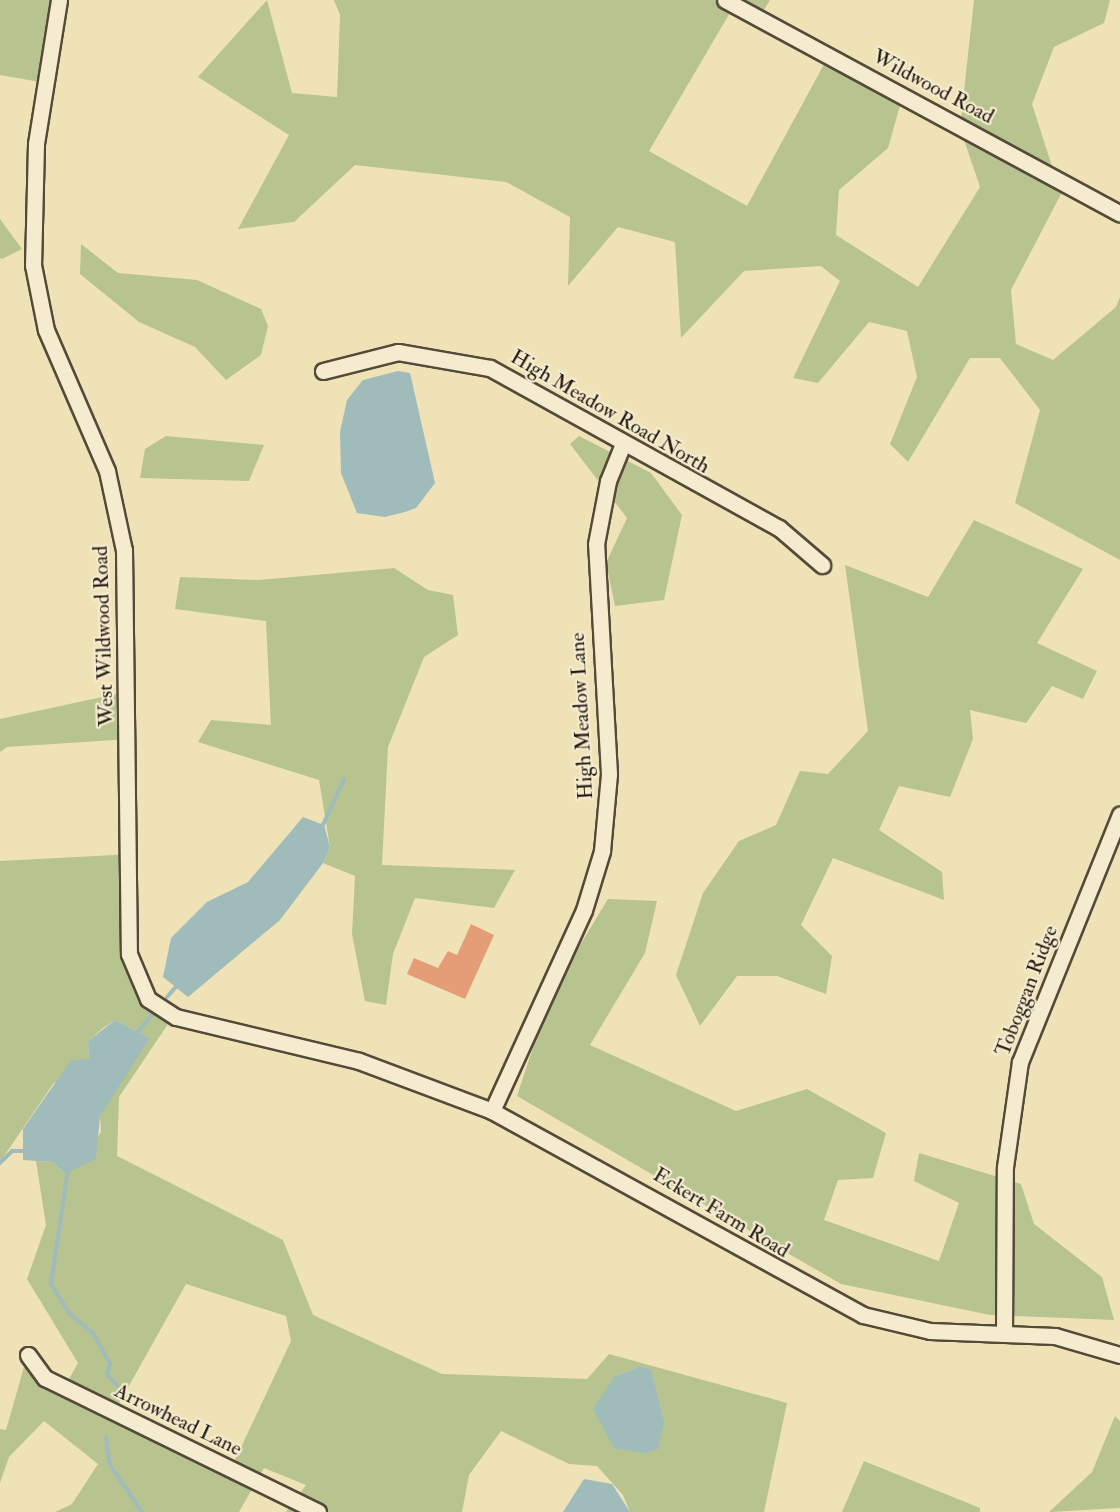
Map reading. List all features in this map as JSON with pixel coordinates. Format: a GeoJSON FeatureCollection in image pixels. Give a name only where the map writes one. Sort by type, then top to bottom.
{"type":"FeatureCollection","features":[{"type":"Feature","properties":{"kind":"street","name":"West Wildwood Road"},"geometry":{"type":"LineString","coordinates":[[58,0],[36,144],[33,265],[46,330],[107,471],[124,550],[132,971],[148,999],[176,1017],[315,1049]]}},
{"type":"Feature","properties":{"kind":"street","name":"Wildwood Road"},"geometry":{"type":"LineString","coordinates":[[725,0],[1120,214]]}},
{"type":"Feature","properties":{"kind":"street","name":"High Meadow Road North"},"geometry":{"type":"LineString","coordinates":[[323,371],[395,352],[466,361],[531,386],[623,444],[779,528],[822,565]]}},
{"type":"Feature","properties":{"kind":"street","name":"High Meadow Lane"},"geometry":{"type":"LineString","coordinates":[[492,1112],[584,910],[602,850],[609,774],[596,544],[608,481],[623,444]]}},
{"type":"Feature","properties":{"kind":"street","name":"Toboggan Ridge"},"geometry":{"type":"LineString","coordinates":[[1004,1334],[1005,1167],[1020,1062],[1120,814]]}},
{"type":"Feature","properties":{"kind":"street","name":"Eckert Farm Road"},"geometry":{"type":"LineString","coordinates":[[315,1049],[411,1078],[492,1112],[837,1304],[930,1332],[1078,1339],[1120,1355]]}},
{"type":"Feature","properties":{"kind":"street","name":"Arrowhead Lane"},"geometry":{"type":"LineString","coordinates":[[28,1355],[45,1378],[318,1512]]}},
{"type":"Feature","properties":{"kind":"green space"},"geometry":{"type":"Polygon","coordinates":[[[0,0],[63,0],[46,83],[0,75],[0,0]]]}},
{"type":"Feature","properties":{"kind":"green space"},"geometry":{"type":"Polygon","coordinates":[[[267,0],[292,93],[337,97],[340,15],[334,0],[770,0],[760,17],[735,4],[649,151],[747,206],[829,55],[901,102],[888,148],[839,190],[836,235],[918,287],[980,187],[960,128],[974,0],[1110,0],[1104,23],[1054,47],[1032,104],[1061,194],[1011,290],[1016,344],[1053,360],[1116,307],[1120,297],[1120,560],[1015,503],[1040,410],[1000,358],[970,358],[908,462],[890,444],[917,377],[907,331],[869,322],[818,383],[793,378],[840,281],[821,266],[744,271],[681,338],[675,242],[618,227],[568,286],[570,217],[506,182],[355,165],[294,222],[238,229],[289,135],[198,77],[267,0]]]}},
{"type":"Feature","properties":{"kind":"green space"},"geometry":{"type":"Polygon","coordinates":[[[0,219],[22,249],[2,259],[0,258],[0,219]]]}},
{"type":"Feature","properties":{"kind":"green space"},"geometry":{"type":"Polygon","coordinates":[[[81,244],[118,273],[197,280],[261,309],[268,326],[261,355],[226,380],[195,347],[139,322],[80,274],[81,244]]]}},
{"type":"Feature","properties":{"kind":"green space"},"geometry":{"type":"Polygon","coordinates":[[[166,436],[264,445],[249,481],[140,478],[145,449],[166,436]]]}},
{"type":"Feature","properties":{"kind":"green space"},"geometry":{"type":"Polygon","coordinates":[[[579,436],[651,473],[682,515],[664,600],[615,606],[606,563],[627,518],[570,444],[579,436]]]}},
{"type":"Feature","properties":{"kind":"green space"},"geometry":{"type":"Polygon","coordinates":[[[974,520],[1083,569],[1037,643],[1097,671],[1083,699],[1052,686],[1026,723],[970,710],[973,739],[950,797],[899,786],[879,830],[942,872],[944,900],[833,858],[801,925],[832,956],[826,994],[777,976],[737,976],[700,1026],[676,975],[703,893],[739,841],[776,825],[800,771],[828,774],[868,731],[845,565],[928,597],[974,520]]]}},
{"type":"Feature","properties":{"kind":"green space"},"geometry":{"type":"Polygon","coordinates":[[[394,568],[428,590],[453,595],[458,635],[424,657],[388,747],[382,865],[515,870],[494,908],[415,898],[393,954],[386,1005],[365,1001],[352,934],[355,876],[323,863],[330,847],[319,780],[198,742],[211,720],[271,725],[266,621],[175,609],[180,577],[259,580],[394,568]]]}},
{"type":"Feature","properties":{"kind":"green space"},"geometry":{"type":"Polygon","coordinates":[[[130,691],[130,739],[7,747],[0,752],[0,719],[130,691]]]}},
{"type":"Feature","properties":{"kind":"green space"},"geometry":{"type":"Polygon","coordinates":[[[133,854],[136,979],[174,1015],[119,1097],[117,1156],[283,1240],[313,1315],[442,1374],[587,1379],[609,1354],[787,1403],[764,1512],[630,1512],[623,1495],[597,1466],[569,1464],[501,1431],[469,1475],[462,1512],[286,1512],[306,1485],[264,1468],[239,1512],[55,1512],[72,1504],[98,1464],[44,1421],[9,1457],[0,1483],[0,1429],[6,1430],[24,1367],[61,1393],[78,1363],[27,1279],[46,1225],[36,1161],[53,1162],[65,1174],[77,1167],[101,1132],[100,1116],[119,1081],[150,1038],[115,1020],[103,1028],[88,1041],[89,1059],[53,1084],[0,1162],[0,861],[133,854]],[[186,1284],[116,1409],[235,1460],[291,1341],[286,1316],[186,1284]],[[641,1366],[615,1376],[653,1380],[650,1370],[641,1366]]]}},
{"type":"Feature","properties":{"kind":"green space"},"geometry":{"type":"Polygon","coordinates":[[[608,899],[657,901],[645,953],[590,1045],[736,1111],[807,1089],[886,1133],[873,1178],[838,1180],[824,1220],[939,1261],[959,1203],[914,1181],[919,1153],[1021,1184],[1034,1224],[1102,1277],[1114,1320],[990,1315],[841,1284],[517,1096],[551,993],[608,899]]]}},
{"type":"Feature","properties":{"kind":"green space"},"geometry":{"type":"Polygon","coordinates":[[[1115,1416],[1120,1421],[1120,1508],[1049,1512],[1092,1472],[1115,1416]]]}},
{"type":"Feature","properties":{"kind":"green space"},"geometry":{"type":"Polygon","coordinates":[[[864,1461],[980,1508],[980,1512],[842,1512],[864,1461]]]}},
{"type":"Feature","properties":{"kind":"water"},"geometry":{"type":"Polygon","coordinates":[[[398,371],[410,373],[435,483],[416,508],[385,517],[357,513],[341,473],[340,432],[347,400],[363,380],[398,371]]]}},
{"type":"Feature","properties":{"kind":"water"},"geometry":{"type":"Polygon","coordinates":[[[303,817],[324,825],[330,847],[323,863],[280,920],[188,997],[163,977],[171,938],[207,902],[248,882],[303,817]]]}},
{"type":"Feature","properties":{"kind":"water"},"geometry":{"type":"Polygon","coordinates":[[[115,1020],[150,1038],[100,1116],[96,1159],[65,1174],[53,1162],[23,1160],[23,1129],[71,1060],[89,1059],[88,1041],[115,1020]]]}},
{"type":"Feature","properties":{"kind":"water"},"geometry":{"type":"Polygon","coordinates":[[[641,1366],[651,1370],[664,1422],[658,1449],[644,1453],[614,1448],[593,1409],[615,1376],[641,1366]]]}},
{"type":"Feature","properties":{"kind":"water"},"geometry":{"type":"Polygon","coordinates":[[[584,1479],[612,1484],[630,1512],[563,1512],[584,1479]]]}},
{"type":"Feature","properties":{"kind":"building"},"geometry":{"type":"Polygon","coordinates":[[[471,924],[494,935],[465,999],[407,974],[414,958],[438,968],[448,951],[457,955],[471,924]]]}},
{"type":"Feature","properties":{"kind":"waterway"},"geometry":{"type":"LineString","coordinates":[[322,827],[344,779]]}},
{"type":"Feature","properties":{"kind":"waterway"},"geometry":{"type":"LineString","coordinates":[[167,997],[179,983]]}},
{"type":"Feature","properties":{"kind":"waterway"},"geometry":{"type":"LineString","coordinates":[[135,1035],[152,1015]]}},
{"type":"Feature","properties":{"kind":"waterway"},"geometry":{"type":"LineString","coordinates":[[0,1163],[12,1151],[24,1151]]}},
{"type":"Feature","properties":{"kind":"waterway"},"geometry":{"type":"LineString","coordinates":[[68,1170],[51,1284],[70,1314],[93,1333],[110,1364],[107,1374],[129,1400]]}},
{"type":"Feature","properties":{"kind":"waterway"},"geometry":{"type":"LineString","coordinates":[[106,1437],[110,1465],[142,1512]]}}]}
